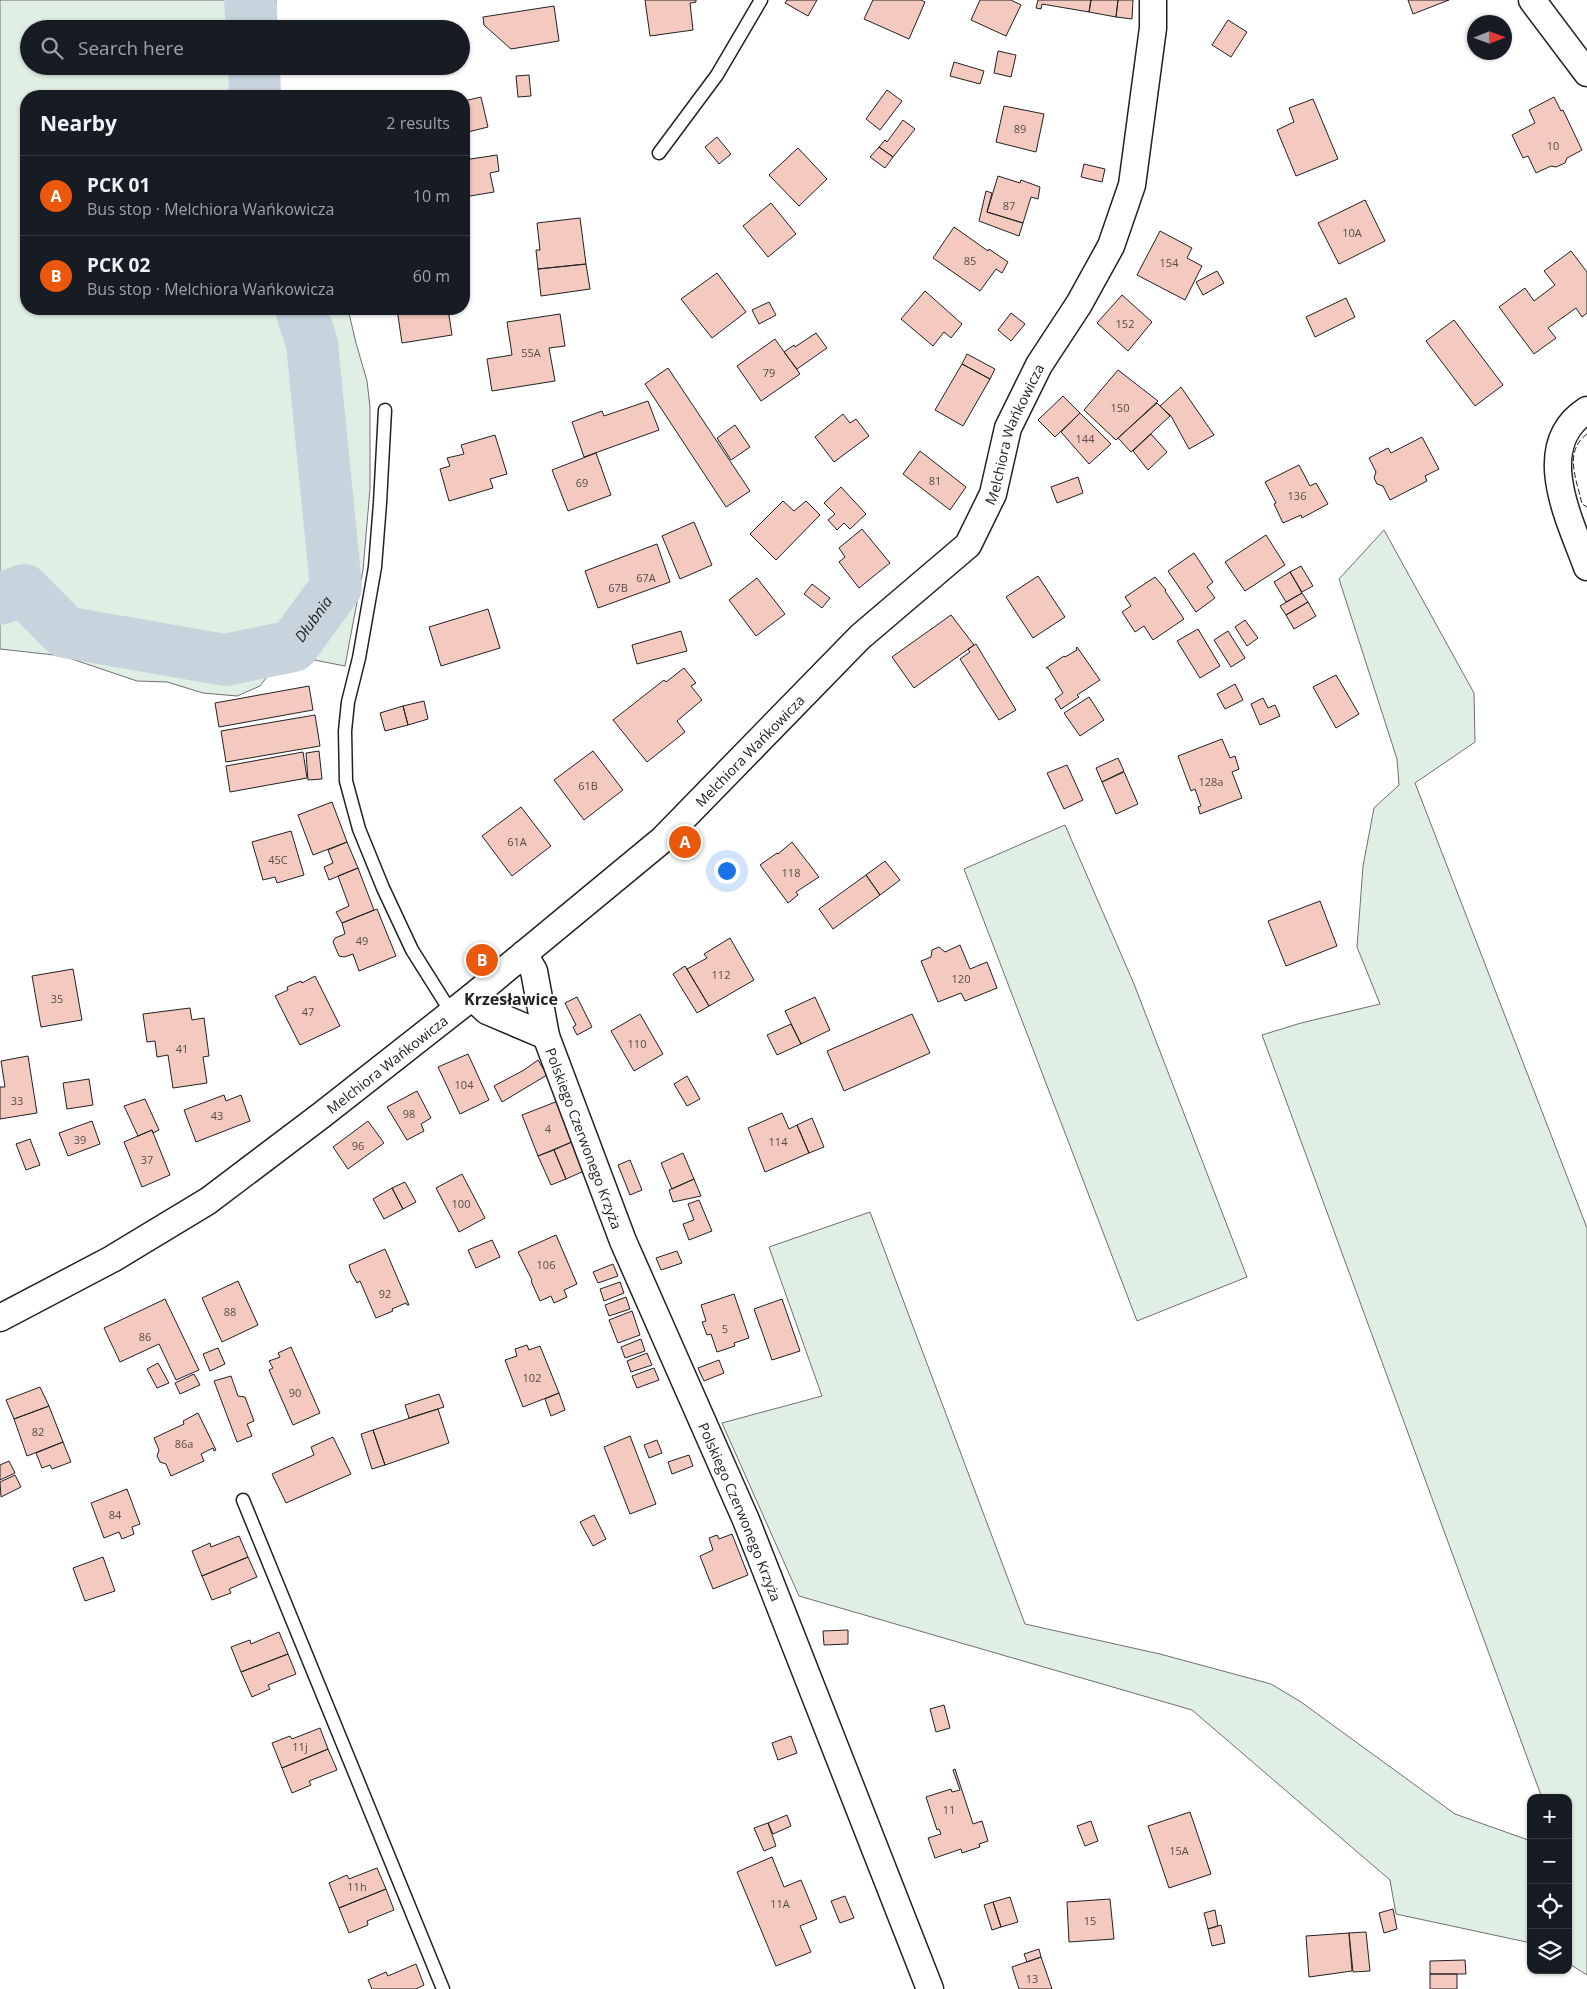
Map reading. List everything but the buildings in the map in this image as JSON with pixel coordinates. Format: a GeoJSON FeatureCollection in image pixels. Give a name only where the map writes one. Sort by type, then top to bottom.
{"type":"FeatureCollection","features":[{"type":"Feature","properties":{"kind":"street","name":"Melchiora Wańkowicza"},"geometry":{"type":"LineString","coordinates":[[0,1318],[112,1259],[208,1200],[324,1114],[472,997],[662,840],[860,638],[968,545],[993,494],[1008,428],[1039,365],[1079,304],[1111,246],[1132,185],[1153,28],[1153,0]]}},
{"type":"Feature","properties":{"kind":"street"},"geometry":{"type":"LineString","coordinates":[[1532,0],[1587,73]]}},
{"type":"Feature","properties":{"kind":"street"},"geometry":{"type":"LineString","coordinates":[[1587,410],[1575,419],[1566,432],[1558,453],[1557,465],[1560,491],[1587,567]]}},
{"type":"Feature","properties":{"kind":"street","name":"Polskiego Czerwonego Krzyża"},"geometry":{"type":"LineString","coordinates":[[524,954],[534,971],[546,1036],[623,1240],[746,1520],[930,1989]]}},
{"type":"Feature","properties":{"kind":"street","name":"Polskiego Czerwonego Krzyża"},"geometry":{"type":"LineString","coordinates":[[472,997],[487,1012],[546,1036]]}},
{"type":"Feature","properties":{"kind":"lane"},"geometry":{"type":"LineString","coordinates":[[659,153],[718,75],[761,0]]}},
{"type":"Feature","properties":{"kind":"lane"},"geometry":{"type":"LineString","coordinates":[[385,410],[375,568],[359,658],[348,702],[345,731],[346,781],[359,829],[387,896],[412,950],[451,1012]]}},
{"type":"Feature","properties":{"kind":"lane"},"geometry":{"type":"LineString","coordinates":[[243,1500],[443,1989]]}},
{"type":"Feature","properties":{"kind":"green space"},"geometry":{"type":"Polygon","coordinates":[[[0,0],[276,0],[275,20],[20,20],[20,75],[271,75],[270,90],[20,90],[20,315],[349,315],[367,381],[370,407],[370,489],[363,570],[345,666],[299,657],[276,665],[260,686],[237,696],[203,693],[167,682],[137,681],[63,656],[0,649],[0,0]]]}},
{"type":"Feature","properties":{"kind":"green space"},"geometry":{"type":"Polygon","coordinates":[[[1384,530],[1474,693],[1475,742],[1415,783],[1587,1228],[1587,1975],[1572,1966],[1572,1794],[1541,1794],[1262,1035],[1301,1023],[1380,1004],[1357,947],[1363,866],[1374,808],[1399,785],[1397,759],[1339,579],[1384,530]]]}},
{"type":"Feature","properties":{"kind":"green space"},"geometry":{"type":"Polygon","coordinates":[[[1065,825],[1134,984],[1247,1277],[1137,1321],[964,869],[1065,825]]]}},
{"type":"Feature","properties":{"kind":"green space"},"geometry":{"type":"Polygon","coordinates":[[[870,1212],[1025,1624],[1160,1654],[1271,1684],[1301,1702],[1455,1814],[1527,1840],[1527,1942],[1396,1914],[1390,1880],[1192,1710],[799,1596],[722,1423],[822,1396],[769,1247],[870,1212]]]}},
{"type":"Feature","properties":{"kind":"waterway","name":"Dłubnia"},"geometry":{"type":"LineString","coordinates":[[250,0],[251,20]]}},
{"type":"Feature","properties":{"kind":"waterway","name":"Dłubnia"},"geometry":{"type":"LineString","coordinates":[[254,75],[255,90]]}},
{"type":"Feature","properties":{"kind":"waterway","name":"Dłubnia"},"geometry":{"type":"LineString","coordinates":[[0,599],[24,590],[65,632],[225,660],[293,646],[336,587],[312,344],[303,315]]}},
{"type":"Feature","properties":{"kind":"fence"},"geometry":{"type":"LineString","coordinates":[[1587,434],[1575,449],[1574,458],[1575,476],[1582,504],[1587,507]]}},
{"type":"Feature","properties":{"kind":"place","name":"PCK 01"},"geometry":{"type":"Point","coordinates":[685,842]}},
{"type":"Feature","properties":{"kind":"place","name":"PCK 02"},"geometry":{"type":"Point","coordinates":[482,960]}},
{"type":"Feature","properties":{"kind":"district","name":"Krzesławice"},"geometry":{"type":"Point","coordinates":[511,999]}}]}
